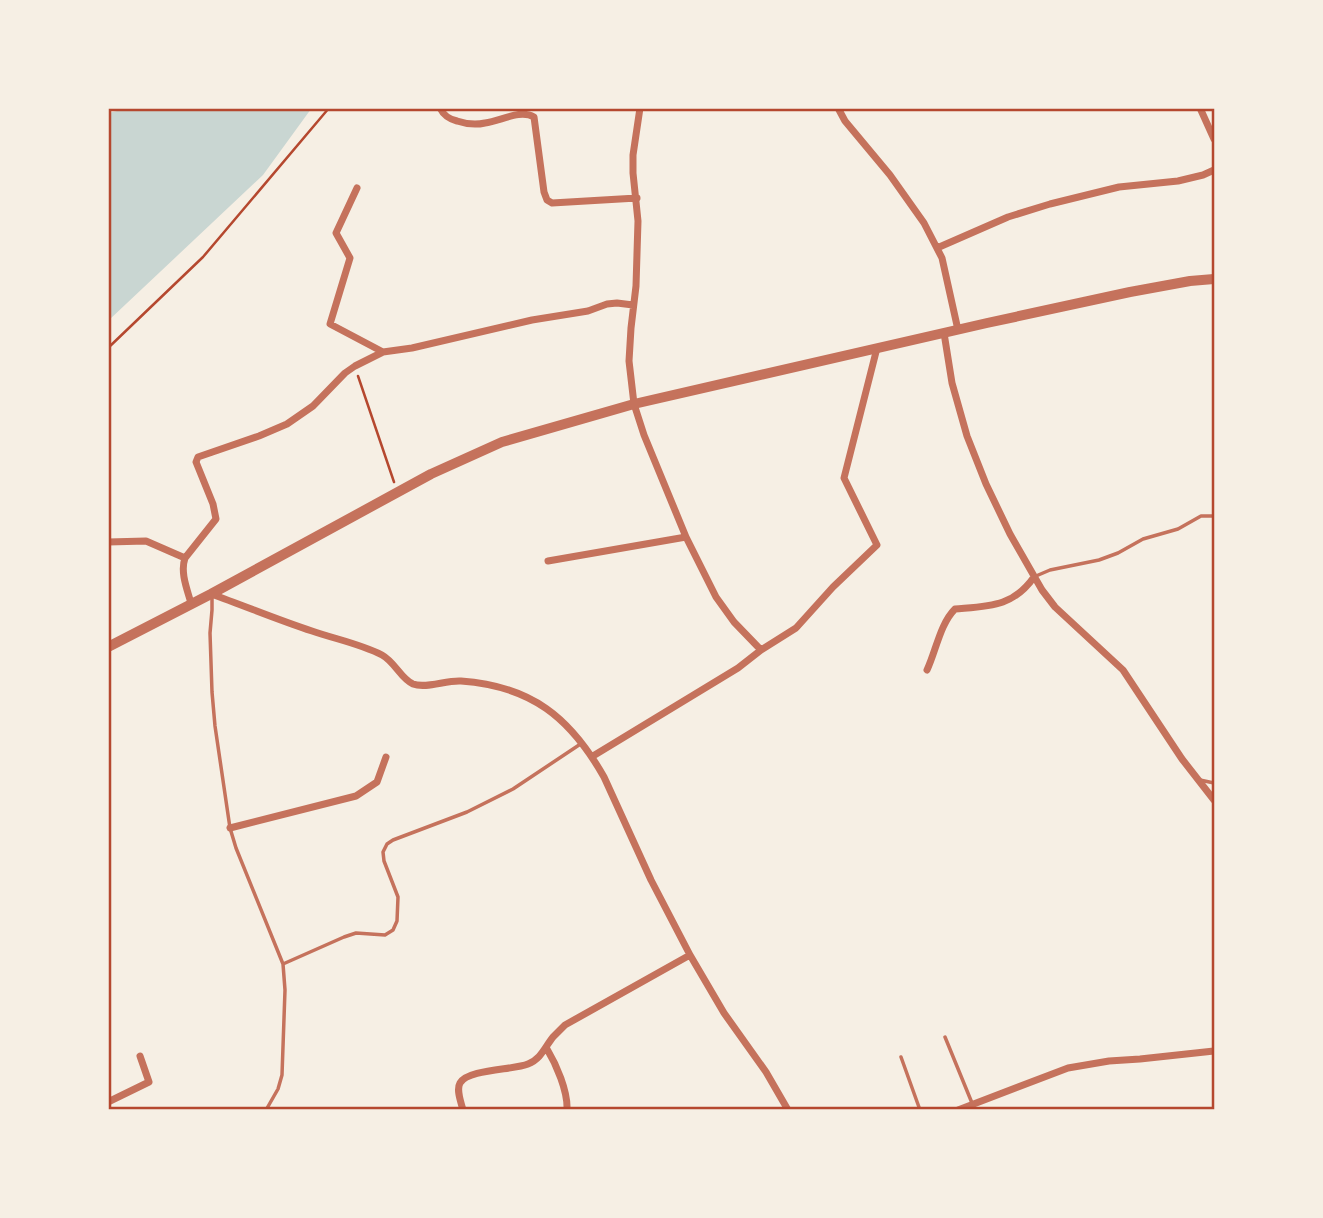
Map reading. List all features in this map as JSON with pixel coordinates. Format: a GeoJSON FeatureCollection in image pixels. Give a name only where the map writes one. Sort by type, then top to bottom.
{"type":"FeatureCollection","features":[{"type":"Feature","properties":{"kind":"street"},"geometry":{"type":"LineString","coordinates":[[440,108],[444,116],[468,124],[482,124],[527,114],[534,117],[544,192],[547,200],[552,203],[637,198]]}},
{"type":"Feature","properties":{"kind":"street"},"geometry":{"type":"LineString","coordinates":[[640,108],[633,155],[638,246],[629,361],[634,404],[686,537],[716,597],[734,622],[761,650]]}},
{"type":"Feature","properties":{"kind":"street"},"geometry":{"type":"LineString","coordinates":[[838,108],[845,121],[876,157],[924,223],[942,258],[958,330]]}},
{"type":"Feature","properties":{"kind":"street"},"geometry":{"type":"LineString","coordinates":[[1200,108],[1214,139]]}},
{"type":"Feature","properties":{"kind":"street"},"geometry":{"type":"LineString","coordinates":[[937,248],[1008,216],[1050,204],[1119,187],[1178,181],[1214,170]]}},
{"type":"Feature","properties":{"kind":"street"},"geometry":{"type":"LineString","coordinates":[[357,188],[336,233],[350,258],[330,324],[383,352]]}},
{"type":"Feature","properties":{"kind":"street"},"geometry":{"type":"LineString","coordinates":[[108,647],[430,474],[502,442],[634,404],[877,348],[1130,292],[1214,279]]}},
{"type":"Feature","properties":{"kind":"street"},"geometry":{"type":"LineString","coordinates":[[191,603],[183,564],[216,519],[213,504],[196,462],[198,457],[287,424],[313,406],[345,373],[383,352],[412,348],[532,320],[588,311],[607,304],[634,305]]}},
{"type":"Feature","properties":{"kind":"street"},"geometry":{"type":"LineString","coordinates":[[944,333],[952,383],[967,436],[986,484],[1034,577],[1055,607],[1123,670],[1214,800]]}},
{"type":"Feature","properties":{"kind":"street"},"geometry":{"type":"LineString","coordinates":[[593,757],[738,668],[796,628],[832,587],[877,545],[844,478],[877,348]]}},
{"type":"Feature","properties":{"kind":"street"},"geometry":{"type":"LineString","coordinates":[[548,561],[686,537]]}},
{"type":"Feature","properties":{"kind":"street"},"geometry":{"type":"LineString","coordinates":[[108,542],[146,541],[185,558]]}},
{"type":"Feature","properties":{"kind":"street"},"geometry":{"type":"LineString","coordinates":[[927,670],[950,614],[956,608],[996,606],[1026,588],[1034,577]]}},
{"type":"Feature","properties":{"kind":"street"},"geometry":{"type":"LineString","coordinates":[[211,594],[367,648],[392,662],[409,682],[418,685],[449,681],[469,682],[507,689],[526,696],[557,716],[593,757],[690,955],[723,1013],[766,1072],[788,1110]]}},
{"type":"Feature","properties":{"kind":"street"},"geometry":{"type":"LineString","coordinates":[[230,828],[356,796],[377,782],[386,758]]}},
{"type":"Feature","properties":{"kind":"street"},"geometry":{"type":"LineString","coordinates":[[463,1110],[459,1090],[464,1079],[530,1064],[547,1049],[551,1039],[565,1025],[690,955]]}},
{"type":"Feature","properties":{"kind":"street"},"geometry":{"type":"LineString","coordinates":[[547,1049],[558,1073],[567,1103],[566,1110]]}},
{"type":"Feature","properties":{"kind":"street"},"geometry":{"type":"LineString","coordinates":[[958,1110],[1068,1068],[1109,1060],[1214,1051]]}},
{"type":"Feature","properties":{"kind":"street"},"geometry":{"type":"LineString","coordinates":[[108,1102],[149,1082],[141,1056]]}},
{"type":"Feature","properties":{"kind":"lane"},"geometry":{"type":"LineString","coordinates":[[1034,577],[1050,570],[1100,560],[1143,539],[1178,529],[1201,516],[1214,516]]}},
{"type":"Feature","properties":{"kind":"lane"},"geometry":{"type":"LineString","coordinates":[[211,594],[212,692],[230,828],[283,964],[285,990],[282,1075],[278,1089],[266,1110]]}},
{"type":"Feature","properties":{"kind":"lane"},"geometry":{"type":"LineString","coordinates":[[283,964],[356,933],[385,935],[393,930],[397,921],[398,897],[384,861],[383,852],[387,844],[467,812],[513,789],[582,743]]}},
{"type":"Feature","properties":{"kind":"lane"},"geometry":{"type":"LineString","coordinates":[[1198,780],[1214,783]]}},
{"type":"Feature","properties":{"kind":"lane"},"geometry":{"type":"LineString","coordinates":[[945,1037],[972,1103]]}},
{"type":"Feature","properties":{"kind":"lane"},"geometry":{"type":"LineString","coordinates":[[901,1056],[920,1110]]}},
{"type":"Feature","properties":{"kind":"path"},"geometry":{"type":"LineString","coordinates":[[108,348],[203,257],[329,108]]}},
{"type":"Feature","properties":{"kind":"path"},"geometry":{"type":"LineString","coordinates":[[355,366],[397,493]]}},
{"type":"Feature","properties":{"kind":"shaded area"},"geometry":{"type":"Polygon","coordinates":[[[116,109],[311,109],[263,175],[109,320],[108,113],[117,111],[116,109]]]}}]}
